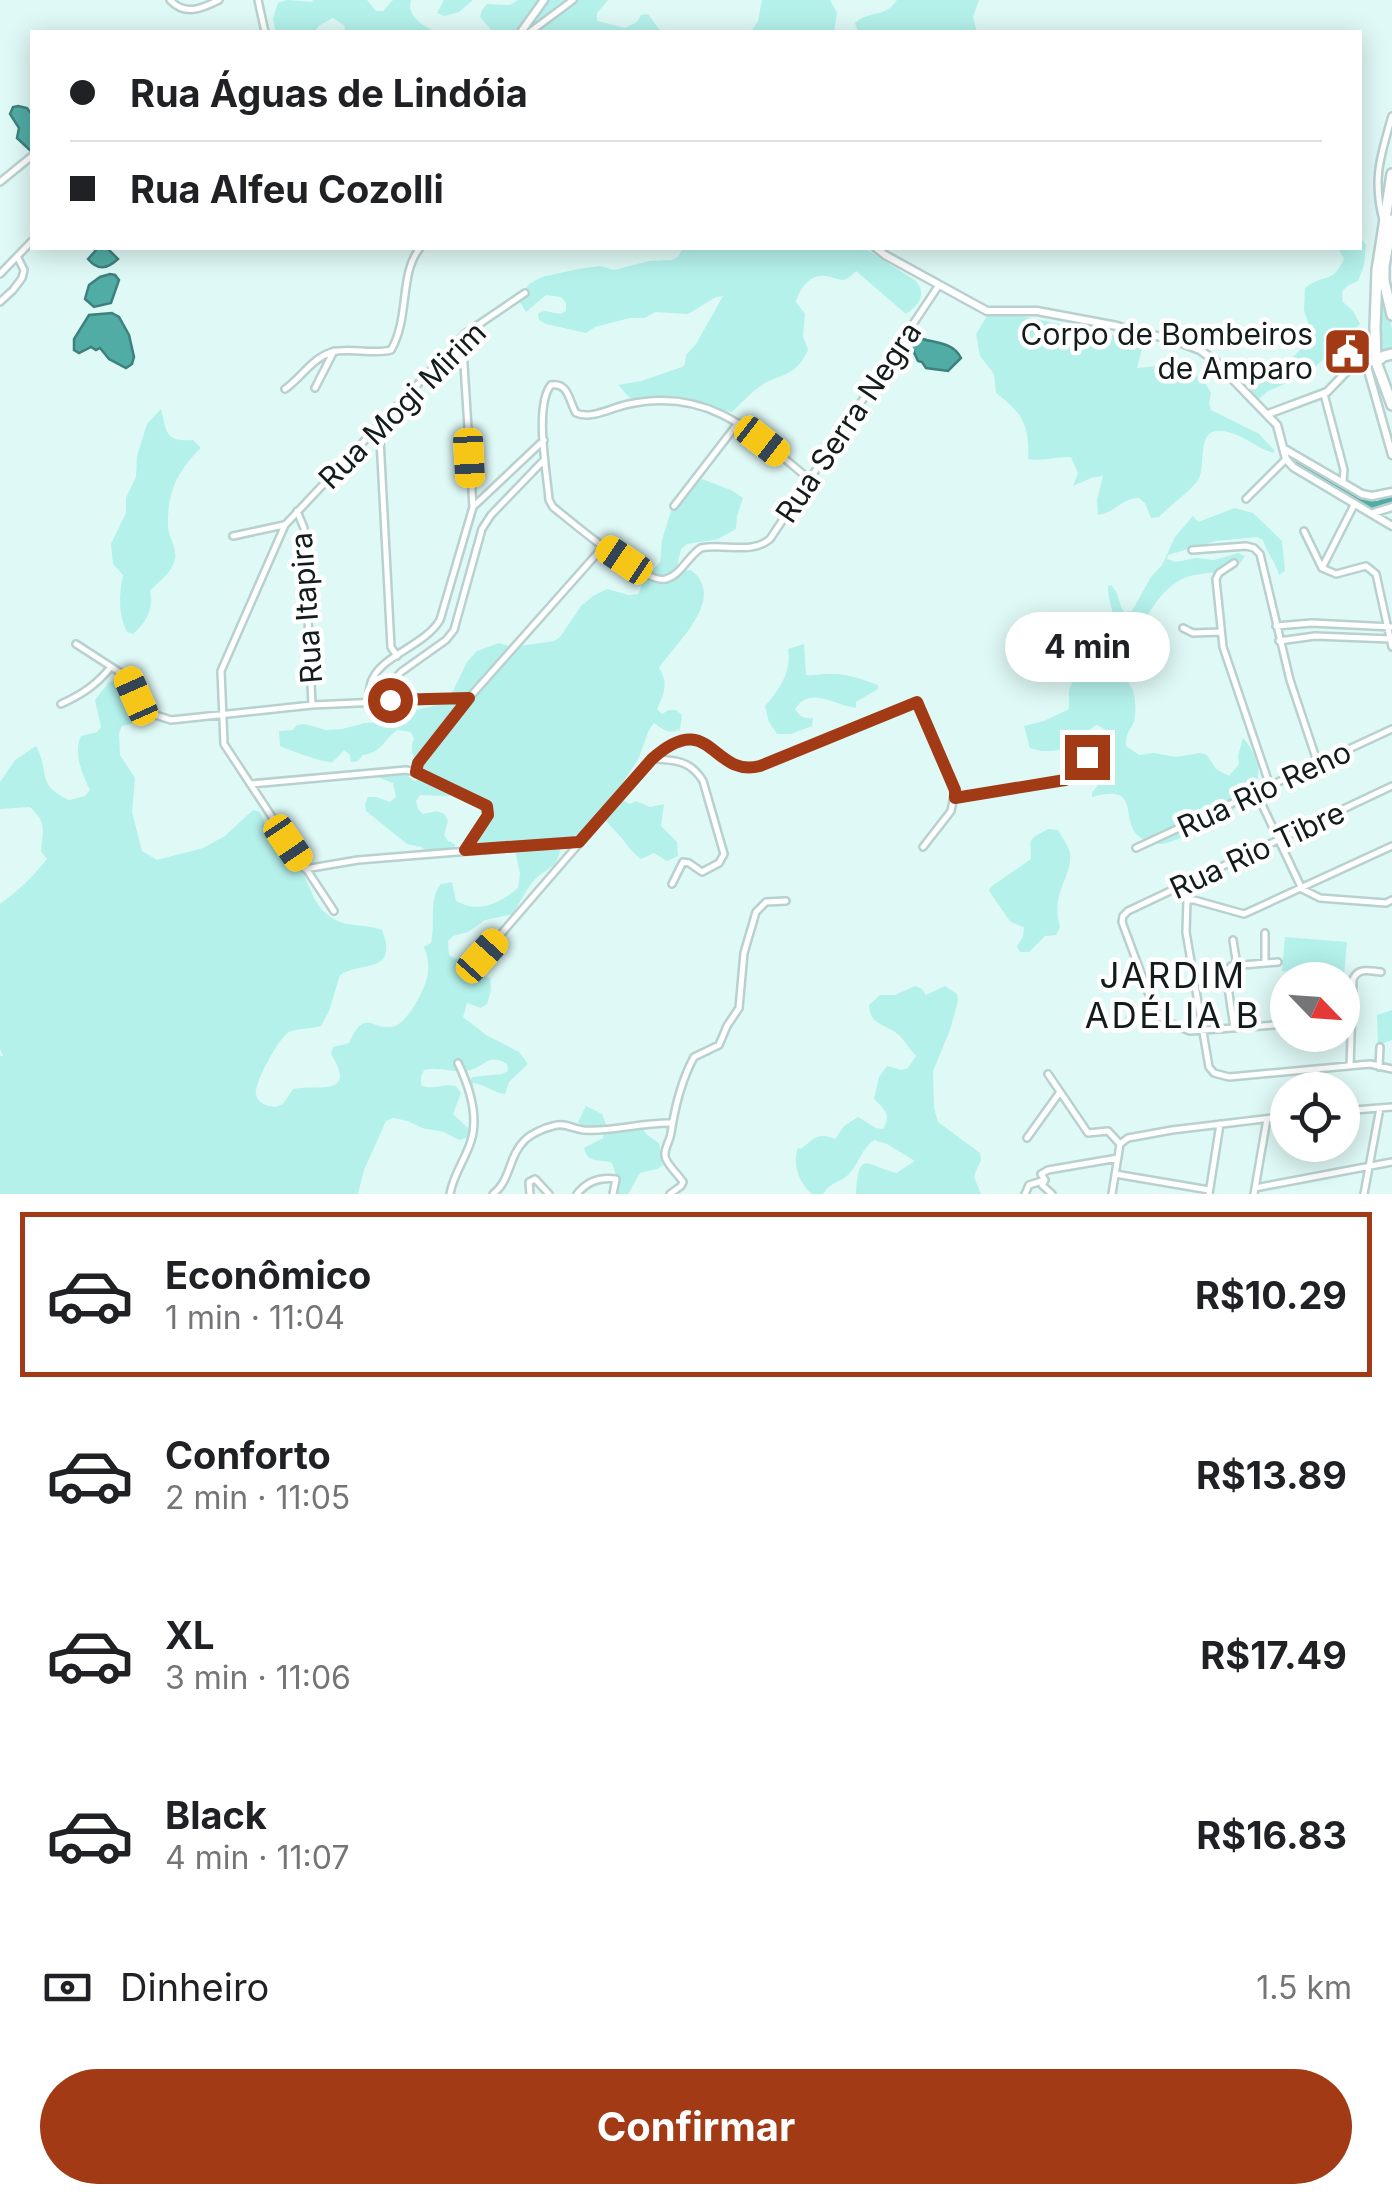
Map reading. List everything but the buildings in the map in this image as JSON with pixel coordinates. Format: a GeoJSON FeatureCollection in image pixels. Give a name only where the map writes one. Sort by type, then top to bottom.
{"type":"FeatureCollection","features":[{"type":"Feature","properties":{"kind":"main road"},"geometry":{"type":"LineString","coordinates":[[1392,174],[1384,266],[1392,315]]}},
{"type":"Feature","properties":{"kind":"main road"},"geometry":{"type":"LineString","coordinates":[[1388,222],[1376,270],[1371,362],[1392,405]]}},
{"type":"Feature","properties":{"kind":"main road"},"geometry":{"type":"LineString","coordinates":[[1371,362],[1392,354]]}},
{"type":"Feature","properties":{"kind":"main road"},"geometry":{"type":"LineString","coordinates":[[1380,375],[1392,378]]}},
{"type":"Feature","properties":{"kind":"street"},"geometry":{"type":"LineString","coordinates":[[170,0],[187,10],[219,0]]}},
{"type":"Feature","properties":{"kind":"street"},"geometry":{"type":"LineString","coordinates":[[258,0],[265,30]]}},
{"type":"Feature","properties":{"kind":"street"},"geometry":{"type":"LineString","coordinates":[[522,30],[544,0]]}},
{"type":"Feature","properties":{"kind":"street"},"geometry":{"type":"LineString","coordinates":[[533,30],[574,0]]}},
{"type":"Feature","properties":{"kind":"street"},"geometry":{"type":"LineString","coordinates":[[1388,222],[1378,199],[1377,172],[1392,116]]}},
{"type":"Feature","properties":{"kind":"street"},"geometry":{"type":"LineString","coordinates":[[0,182],[30,158]]}},
{"type":"Feature","properties":{"kind":"street"},"geometry":{"type":"LineString","coordinates":[[0,274],[30,244]]}},
{"type":"Feature","properties":{"kind":"street"},"geometry":{"type":"LineString","coordinates":[[285,389],[319,358],[334,352],[391,350],[402,324],[410,262],[419,250]]}},
{"type":"Feature","properties":{"kind":"street"},"geometry":{"type":"LineString","coordinates":[[879,250],[988,311],[1037,311],[1185,344],[1215,361],[1268,414],[1277,426],[1293,467],[1392,526]]}},
{"type":"Feature","properties":{"kind":"street"},"geometry":{"type":"LineString","coordinates":[[0,302],[22,278],[24,270],[18,258]]}},
{"type":"Feature","properties":{"kind":"street","name":"Rua Serra Negra"},"geometry":{"type":"LineString","coordinates":[[738,422],[704,406],[658,400],[580,416],[565,388],[552,384],[543,404],[550,500],[603,547],[652,579],[666,579],[679,571],[701,548],[752,548],[765,544],[939,285]]}},
{"type":"Feature","properties":{"kind":"street","name":"Rua Mogi Mirim"},"geometry":{"type":"LineString","coordinates":[[334,911],[224,744],[221,671],[285,524],[466,332],[525,293]]}},
{"type":"Feature","properties":{"kind":"street"},"geometry":{"type":"LineString","coordinates":[[368,702],[372,679],[378,670],[434,630],[440,620],[473,507],[463,348],[458,340]]}},
{"type":"Feature","properties":{"kind":"street"},"geometry":{"type":"LineString","coordinates":[[316,388],[334,352]]}},
{"type":"Feature","properties":{"kind":"street"},"geometry":{"type":"LineString","coordinates":[[1268,414],[1324,394],[1351,367],[1371,362],[1392,455]]}},
{"type":"Feature","properties":{"kind":"street"},"geometry":{"type":"LineString","coordinates":[[1324,394],[1344,481]]}},
{"type":"Feature","properties":{"kind":"street"},"geometry":{"type":"LineString","coordinates":[[674,506],[738,422],[810,480]]}},
{"type":"Feature","properties":{"kind":"street"},"geometry":{"type":"LineString","coordinates":[[376,428],[380,438],[391,648],[397,656]]}},
{"type":"Feature","properties":{"kind":"street"},"geometry":{"type":"LineString","coordinates":[[473,507],[544,440]]}},
{"type":"Feature","properties":{"kind":"street"},"geometry":{"type":"LineString","coordinates":[[1286,454],[1344,481],[1362,494],[1392,492]]}},
{"type":"Feature","properties":{"kind":"street"},"geometry":{"type":"LineString","coordinates":[[1246,499],[1286,454]]}},
{"type":"Feature","properties":{"kind":"street"},"geometry":{"type":"LineString","coordinates":[[390,700],[401,672],[454,630],[482,529],[491,515],[546,459]]}},
{"type":"Feature","properties":{"kind":"street"},"geometry":{"type":"LineString","coordinates":[[1322,568],[1354,505]]}},
{"type":"Feature","properties":{"kind":"street"},"geometry":{"type":"LineString","coordinates":[[1372,514],[1392,507]]}},
{"type":"Feature","properties":{"kind":"street","name":"Rua Itapira"},"geometry":{"type":"LineString","coordinates":[[297,512],[304,528],[312,705]]}},
{"type":"Feature","properties":{"kind":"street"},"geometry":{"type":"LineString","coordinates":[[234,536],[285,524]]}},
{"type":"Feature","properties":{"kind":"street"},"geometry":{"type":"LineString","coordinates":[[1304,530],[1322,568],[1336,574],[1359,567],[1371,568],[1376,574],[1392,648]]}},
{"type":"Feature","properties":{"kind":"street"},"geometry":{"type":"LineString","coordinates":[[1192,550],[1246,546],[1260,554],[1279,641],[1318,764]]}},
{"type":"Feature","properties":{"kind":"street"},"geometry":{"type":"LineString","coordinates":[[416,772],[418,763],[469,698],[603,547]]}},
{"type":"Feature","properties":{"kind":"street"},"geometry":{"type":"LineString","coordinates":[[1234,563],[1218,573],[1216,579],[1223,647],[1270,786]]}},
{"type":"Feature","properties":{"kind":"street"},"geometry":{"type":"LineString","coordinates":[[1276,626],[1312,623],[1390,627]]}},
{"type":"Feature","properties":{"kind":"street"},"geometry":{"type":"LineString","coordinates":[[1183,628],[1193,634],[1221,632]]}},
{"type":"Feature","properties":{"kind":"street"},"geometry":{"type":"LineString","coordinates":[[1279,641],[1315,636],[1391,639]]}},
{"type":"Feature","properties":{"kind":"street"},"geometry":{"type":"LineString","coordinates":[[76,644],[127,678],[144,711],[171,720],[312,705],[469,698]]}},
{"type":"Feature","properties":{"kind":"street"},"geometry":{"type":"LineString","coordinates":[[62,704],[86,692],[111,667]]}},
{"type":"Feature","properties":{"kind":"street"},"geometry":{"type":"LineString","coordinates":[[482,956],[652,759],[682,739],[692,738],[746,769],[917,702],[955,790],[951,811],[923,848]]}},
{"type":"Feature","properties":{"kind":"street","name":"Rua Rio Reno"},"geometry":{"type":"LineString","coordinates":[[1136,848],[1392,729]]}},
{"type":"Feature","properties":{"kind":"street"},"geometry":{"type":"LineString","coordinates":[[955,798],[1065,780],[1087,757]]}},
{"type":"Feature","properties":{"kind":"street"},"geometry":{"type":"LineString","coordinates":[[652,759],[680,760],[698,772],[724,854],[719,863],[702,872],[683,862],[672,884]]}},
{"type":"Feature","properties":{"kind":"street"},"geometry":{"type":"LineString","coordinates":[[249,784],[416,772],[487,806],[488,815],[465,850]]}},
{"type":"Feature","properties":{"kind":"street","name":"Rua Rio Tibre"},"geometry":{"type":"LineString","coordinates":[[1156,1011],[1122,922],[1128,911],[1392,786]]}},
{"type":"Feature","properties":{"kind":"street"},"geometry":{"type":"LineString","coordinates":[[1256,792],[1302,889],[1320,898],[1386,903],[1392,900]]}},
{"type":"Feature","properties":{"kind":"street"},"geometry":{"type":"LineString","coordinates":[[306,868],[358,860],[579,842]]}},
{"type":"Feature","properties":{"kind":"street"},"geometry":{"type":"LineString","coordinates":[[1188,900],[1244,914],[1392,846]]}},
{"type":"Feature","properties":{"kind":"street"},"geometry":{"type":"LineString","coordinates":[[1180,886],[1188,900],[1186,932],[1214,1073],[1229,1077],[1370,1064],[1392,1069]]}},
{"type":"Feature","properties":{"kind":"street"},"geometry":{"type":"LineString","coordinates":[[670,1194],[683,1182],[665,1159],[679,1092],[690,1064],[697,1054],[719,1045],[739,1008],[742,961],[756,912],[766,902],[786,901]]}},
{"type":"Feature","properties":{"kind":"street"},"geometry":{"type":"LineString","coordinates":[[1264,963],[1265,933]]}},
{"type":"Feature","properties":{"kind":"street"},"geometry":{"type":"LineString","coordinates":[[1233,940],[1237,966]]}},
{"type":"Feature","properties":{"kind":"street"},"geometry":{"type":"LineString","coordinates":[[1234,1028],[1227,969],[1270,963]]}},
{"type":"Feature","properties":{"kind":"street"},"geometry":{"type":"LineString","coordinates":[[1360,971],[1381,972]]}},
{"type":"Feature","properties":{"kind":"street"},"geometry":{"type":"LineString","coordinates":[[1130,1020],[1156,1011],[1166,1021],[1190,1031],[1270,1025]]}},
{"type":"Feature","properties":{"kind":"street"},"geometry":{"type":"LineString","coordinates":[[1379,1066],[1380,1047]]}},
{"type":"Feature","properties":{"kind":"street"},"geometry":{"type":"LineString","coordinates":[[1349,1052],[1350,1066]]}},
{"type":"Feature","properties":{"kind":"street"},"geometry":{"type":"LineString","coordinates":[[450,1194],[472,1133],[470,1094],[458,1063]]}},
{"type":"Feature","properties":{"kind":"street"},"geometry":{"type":"LineString","coordinates":[[1317,1068],[1317,1072]]}},
{"type":"Feature","properties":{"kind":"street"},"geometry":{"type":"LineString","coordinates":[[1048,1074],[1088,1134],[1108,1131],[1120,1144]]}},
{"type":"Feature","properties":{"kind":"street"},"geometry":{"type":"LineString","coordinates":[[1026,1138],[1060,1092]]}},
{"type":"Feature","properties":{"kind":"street"},"geometry":{"type":"LineString","coordinates":[[1360,1110],[1392,1107]]}},
{"type":"Feature","properties":{"kind":"street"},"geometry":{"type":"LineString","coordinates":[[1364,1194],[1380,1108]]}},
{"type":"Feature","properties":{"kind":"street"},"geometry":{"type":"LineString","coordinates":[[1266,1118],[1255,1192],[1392,1162]]}},
{"type":"Feature","properties":{"kind":"street"},"geometry":{"type":"LineString","coordinates":[[1112,1194],[1120,1144],[1128,1138],[1270,1118]]}},
{"type":"Feature","properties":{"kind":"street"},"geometry":{"type":"LineString","coordinates":[[493,1194],[505,1182],[515,1154],[527,1138],[556,1124],[580,1130],[672,1123]]}},
{"type":"Feature","properties":{"kind":"street"},"geometry":{"type":"LineString","coordinates":[[1116,1174],[1209,1192],[1220,1124]]}},
{"type":"Feature","properties":{"kind":"street"},"geometry":{"type":"LineString","coordinates":[[1034,1128],[1042,1138]]}},
{"type":"Feature","properties":{"kind":"street"},"geometry":{"type":"LineString","coordinates":[[1045,1180],[1041,1174],[1048,1170],[1118,1158]]}},
{"type":"Feature","properties":{"kind":"street"},"geometry":{"type":"LineString","coordinates":[[577,1194],[602,1178],[616,1179],[613,1194]]}},
{"type":"Feature","properties":{"kind":"street"},"geometry":{"type":"LineString","coordinates":[[530,1194],[532,1179],[538,1180],[549,1194]]}},
{"type":"Feature","properties":{"kind":"street"},"geometry":{"type":"LineString","coordinates":[[1025,1194],[1029,1184],[1045,1180]]}},
{"type":"Feature","properties":{"kind":"street"},"geometry":{"type":"LineString","coordinates":[[1045,1180],[1042,1186],[1052,1194]]}},
{"type":"Feature","properties":{"kind":"shaded area"},"geometry":{"type":"Polygon","coordinates":[[[367,0],[376,11],[383,11],[393,0],[411,0],[411,11],[417,20],[434,30],[344,30],[345,26],[333,18],[316,30],[276,30],[273,18],[278,3],[367,0]]]}},
{"type":"Feature","properties":{"kind":"shaded area"},"geometry":{"type":"Polygon","coordinates":[[[444,0],[473,0],[459,12],[444,16],[437,13],[444,0]]]}},
{"type":"Feature","properties":{"kind":"shaded area"},"geometry":{"type":"Polygon","coordinates":[[[518,0],[608,0],[597,13],[597,21],[625,28],[648,14],[660,30],[491,30],[480,17],[487,4],[510,5],[518,0]]]}},
{"type":"Feature","properties":{"kind":"shaded area"},"geometry":{"type":"Polygon","coordinates":[[[762,0],[830,0],[837,13],[834,30],[752,30],[762,0]]]}},
{"type":"Feature","properties":{"kind":"shaded area"},"geometry":{"type":"Polygon","coordinates":[[[897,0],[979,0],[973,17],[976,30],[857,30],[855,23],[893,6],[897,0]]]}},
{"type":"Feature","properties":{"kind":"shaded area"},"geometry":{"type":"Polygon","coordinates":[[[13,107],[27,108],[30,112],[30,150],[17,138],[19,128],[10,114],[13,107]]]}},
{"type":"Feature","properties":{"kind":"shaded area"},"geometry":{"type":"Polygon","coordinates":[[[1362,240],[1366,245],[1358,281],[1342,292],[1343,302],[1360,324],[1308,374],[1254,399],[1246,389],[1298,352],[1311,332],[1304,310],[1305,288],[1331,276],[1344,259],[1339,250],[1362,250],[1362,240]]]}},
{"type":"Feature","properties":{"kind":"shaded area"},"geometry":{"type":"Polygon","coordinates":[[[96,250],[109,250],[118,259],[99,267],[88,259],[96,250]]]}},
{"type":"Feature","properties":{"kind":"shaded area"},"geometry":{"type":"Polygon","coordinates":[[[682,250],[867,250],[916,281],[921,295],[906,314],[856,271],[845,280],[820,276],[810,280],[796,302],[805,314],[803,336],[808,350],[797,367],[756,389],[732,412],[702,402],[636,400],[618,385],[682,367],[723,296],[688,314],[655,312],[645,318],[595,327],[586,333],[539,320],[538,313],[566,311],[561,297],[546,295],[526,312],[518,299],[529,284],[542,277],[600,266],[614,270],[678,257],[682,250]]]}},
{"type":"Feature","properties":{"kind":"shaded area"},"geometry":{"type":"Polygon","coordinates":[[[110,274],[119,280],[111,303],[94,307],[85,299],[89,285],[110,274]]]}},
{"type":"Feature","properties":{"kind":"shaded area"},"geometry":{"type":"Polygon","coordinates":[[[1383,288],[1392,329],[1392,350],[1380,354],[1383,288]]]}},
{"type":"Feature","properties":{"kind":"shaded area"},"geometry":{"type":"Polygon","coordinates":[[[112,313],[119,317],[129,335],[134,357],[126,368],[109,359],[100,348],[91,347],[79,353],[74,350],[74,339],[89,315],[112,313]]]}},
{"type":"Feature","properties":{"kind":"shaded area"},"geometry":{"type":"Polygon","coordinates":[[[1011,314],[1132,339],[1142,349],[1137,368],[1180,364],[1185,371],[1203,379],[1211,393],[1211,410],[1259,434],[1274,453],[1231,433],[1211,433],[1206,438],[1198,480],[1159,517],[1151,518],[1139,498],[1098,515],[1103,476],[1073,486],[1078,473],[1071,457],[1028,459],[1023,421],[996,393],[994,374],[980,356],[976,334],[987,316],[1011,314]]]}},
{"type":"Feature","properties":{"kind":"shaded area"},"geometry":{"type":"Polygon","coordinates":[[[919,338],[948,346],[961,358],[948,371],[926,368],[911,346],[919,338]]]}},
{"type":"Feature","properties":{"kind":"shaded area"},"geometry":{"type":"Polygon","coordinates":[[[161,409],[168,434],[193,440],[201,448],[179,475],[171,494],[168,527],[175,559],[168,573],[150,591],[148,615],[133,634],[127,632],[122,618],[123,575],[113,564],[111,544],[126,513],[126,498],[136,477],[137,456],[147,424],[161,409]]]}},
{"type":"Feature","properties":{"kind":"shaded area"},"geometry":{"type":"Polygon","coordinates":[[[702,479],[743,498],[736,529],[718,539],[687,544],[681,549],[676,570],[691,570],[701,582],[704,594],[695,620],[659,668],[664,688],[657,709],[662,714],[676,710],[682,715],[680,729],[670,732],[654,723],[637,761],[614,796],[630,804],[664,804],[661,826],[677,842],[678,856],[667,861],[654,853],[641,859],[601,813],[561,845],[557,860],[531,884],[513,914],[485,920],[448,941],[449,955],[456,959],[470,954],[479,974],[490,978],[487,1004],[481,1008],[467,1003],[463,1017],[486,1035],[519,1052],[528,1064],[509,1082],[505,1094],[473,1083],[472,1089],[469,1084],[472,1077],[508,1071],[507,1064],[500,1061],[490,1060],[467,1071],[424,1070],[421,1085],[456,1086],[461,1093],[453,1114],[469,1129],[466,1138],[459,1140],[408,1121],[386,1121],[358,1194],[0,1194],[0,904],[47,859],[41,851],[43,827],[30,807],[0,809],[0,782],[15,760],[36,746],[52,789],[69,800],[85,796],[90,790],[80,763],[79,743],[81,736],[101,727],[95,700],[109,682],[117,681],[123,685],[131,707],[144,714],[144,721],[122,726],[119,733],[120,755],[135,778],[132,812],[142,851],[157,860],[203,848],[225,836],[253,810],[260,812],[269,834],[298,862],[322,910],[342,923],[382,930],[386,954],[382,960],[340,975],[321,1026],[285,1036],[262,1072],[256,1095],[261,1102],[275,1107],[283,1104],[293,1089],[331,1086],[340,1077],[331,1054],[333,1047],[349,1043],[365,1023],[395,1026],[417,1002],[427,977],[424,947],[431,943],[435,897],[441,884],[452,882],[456,901],[481,907],[518,888],[520,874],[514,844],[471,849],[465,845],[482,813],[474,796],[459,789],[449,796],[420,795],[416,801],[423,814],[437,811],[448,820],[444,835],[455,844],[448,856],[407,844],[366,811],[368,797],[390,802],[396,797],[393,783],[375,772],[397,767],[414,781],[421,779],[411,732],[397,730],[378,749],[358,761],[351,762],[344,750],[329,762],[280,746],[279,731],[305,724],[326,730],[389,722],[403,713],[442,704],[477,651],[499,643],[513,647],[554,641],[593,596],[607,589],[638,594],[660,562],[671,511],[702,479]]]}},
{"type":"Feature","properties":{"kind":"shaded area"},"geometry":{"type":"Polygon","coordinates":[[[1235,508],[1253,513],[1282,541],[1285,571],[1279,575],[1263,540],[1257,537],[1216,541],[1168,555],[1167,559],[1176,562],[1214,560],[1238,553],[1245,556],[1234,567],[1177,582],[1149,613],[1142,628],[1144,649],[1128,662],[1124,672],[1135,707],[1126,746],[1139,755],[1207,755],[1216,769],[1229,776],[1239,764],[1243,738],[1255,758],[1257,781],[1239,805],[1219,819],[1168,843],[1153,843],[1137,835],[1125,800],[1119,795],[1092,797],[1102,774],[1088,762],[1104,750],[1111,733],[1097,725],[1067,747],[1042,751],[1030,748],[1024,726],[1069,709],[1071,685],[1110,641],[1114,622],[1108,586],[1116,592],[1124,612],[1132,611],[1175,537],[1193,516],[1198,522],[1235,508]]]}},
{"type":"Feature","properties":{"kind":"shaded area"},"geometry":{"type":"Polygon","coordinates":[[[804,644],[806,675],[845,675],[878,685],[878,689],[856,702],[856,708],[808,698],[795,709],[802,717],[813,718],[812,726],[791,734],[777,734],[765,706],[784,679],[788,649],[804,644]]]}},
{"type":"Feature","properties":{"kind":"shaded area"},"geometry":{"type":"Polygon","coordinates":[[[1048,829],[1058,830],[1070,853],[1058,904],[1060,927],[1056,935],[1045,936],[1029,952],[1020,952],[1017,947],[1024,927],[1010,921],[989,890],[1031,859],[1031,840],[1048,829]]]}},
{"type":"Feature","properties":{"kind":"shaded area"},"geometry":{"type":"Polygon","coordinates":[[[1285,937],[1347,942],[1345,962],[1283,962],[1285,937]]]}},
{"type":"Feature","properties":{"kind":"shaded area"},"geometry":{"type":"Polygon","coordinates":[[[915,986],[926,995],[945,986],[957,994],[950,1030],[933,1071],[934,1108],[938,1122],[980,1153],[975,1178],[981,1194],[856,1194],[862,1165],[872,1164],[896,1173],[915,1161],[874,1140],[849,1174],[823,1194],[812,1194],[798,1173],[798,1148],[821,1136],[835,1139],[844,1126],[858,1117],[876,1128],[883,1129],[886,1124],[886,1112],[874,1099],[879,1077],[887,1066],[908,1068],[916,1056],[899,1035],[875,1021],[869,1005],[880,995],[895,995],[915,986]]]}},
{"type":"Feature","properties":{"kind":"shaded area"},"geometry":{"type":"Polygon","coordinates":[[[1392,1010],[1392,1040],[1378,1045],[1377,1015],[1392,1010]]]}},
{"type":"Feature","properties":{"kind":"shaded area"},"geometry":{"type":"Polygon","coordinates":[[[586,1106],[602,1114],[607,1127],[613,1129],[626,1130],[645,1123],[646,1134],[659,1143],[663,1165],[640,1173],[628,1194],[616,1194],[617,1178],[612,1163],[591,1159],[586,1153],[584,1148],[603,1138],[604,1130],[583,1127],[578,1122],[586,1106]]]}},
{"type":"Feature","properties":{"kind":"waterway"},"geometry":{"type":"LineString","coordinates":[[1295,464],[1366,504],[1377,506],[1392,500]]}},
{"type":"Feature","properties":{"kind":"place","name":"Corpo de Bombeiros de Amparo"},"geometry":{"type":"Point","coordinates":[1348,351]}},
{"type":"Feature","properties":{"kind":"district","name":"JARDIM ADÉLIA B"},"geometry":{"type":"Point","coordinates":[1173,995]}},
{"type":"Feature","properties":{"kind":"route"},"geometry":{"type":"LineString","coordinates":[[390,700],[469,698],[418,763],[416,772],[487,806],[488,815],[465,850],[579,842],[652,759],[682,739],[702,742],[746,769],[917,702],[955,798],[1065,780],[1087,757]]}}]}
